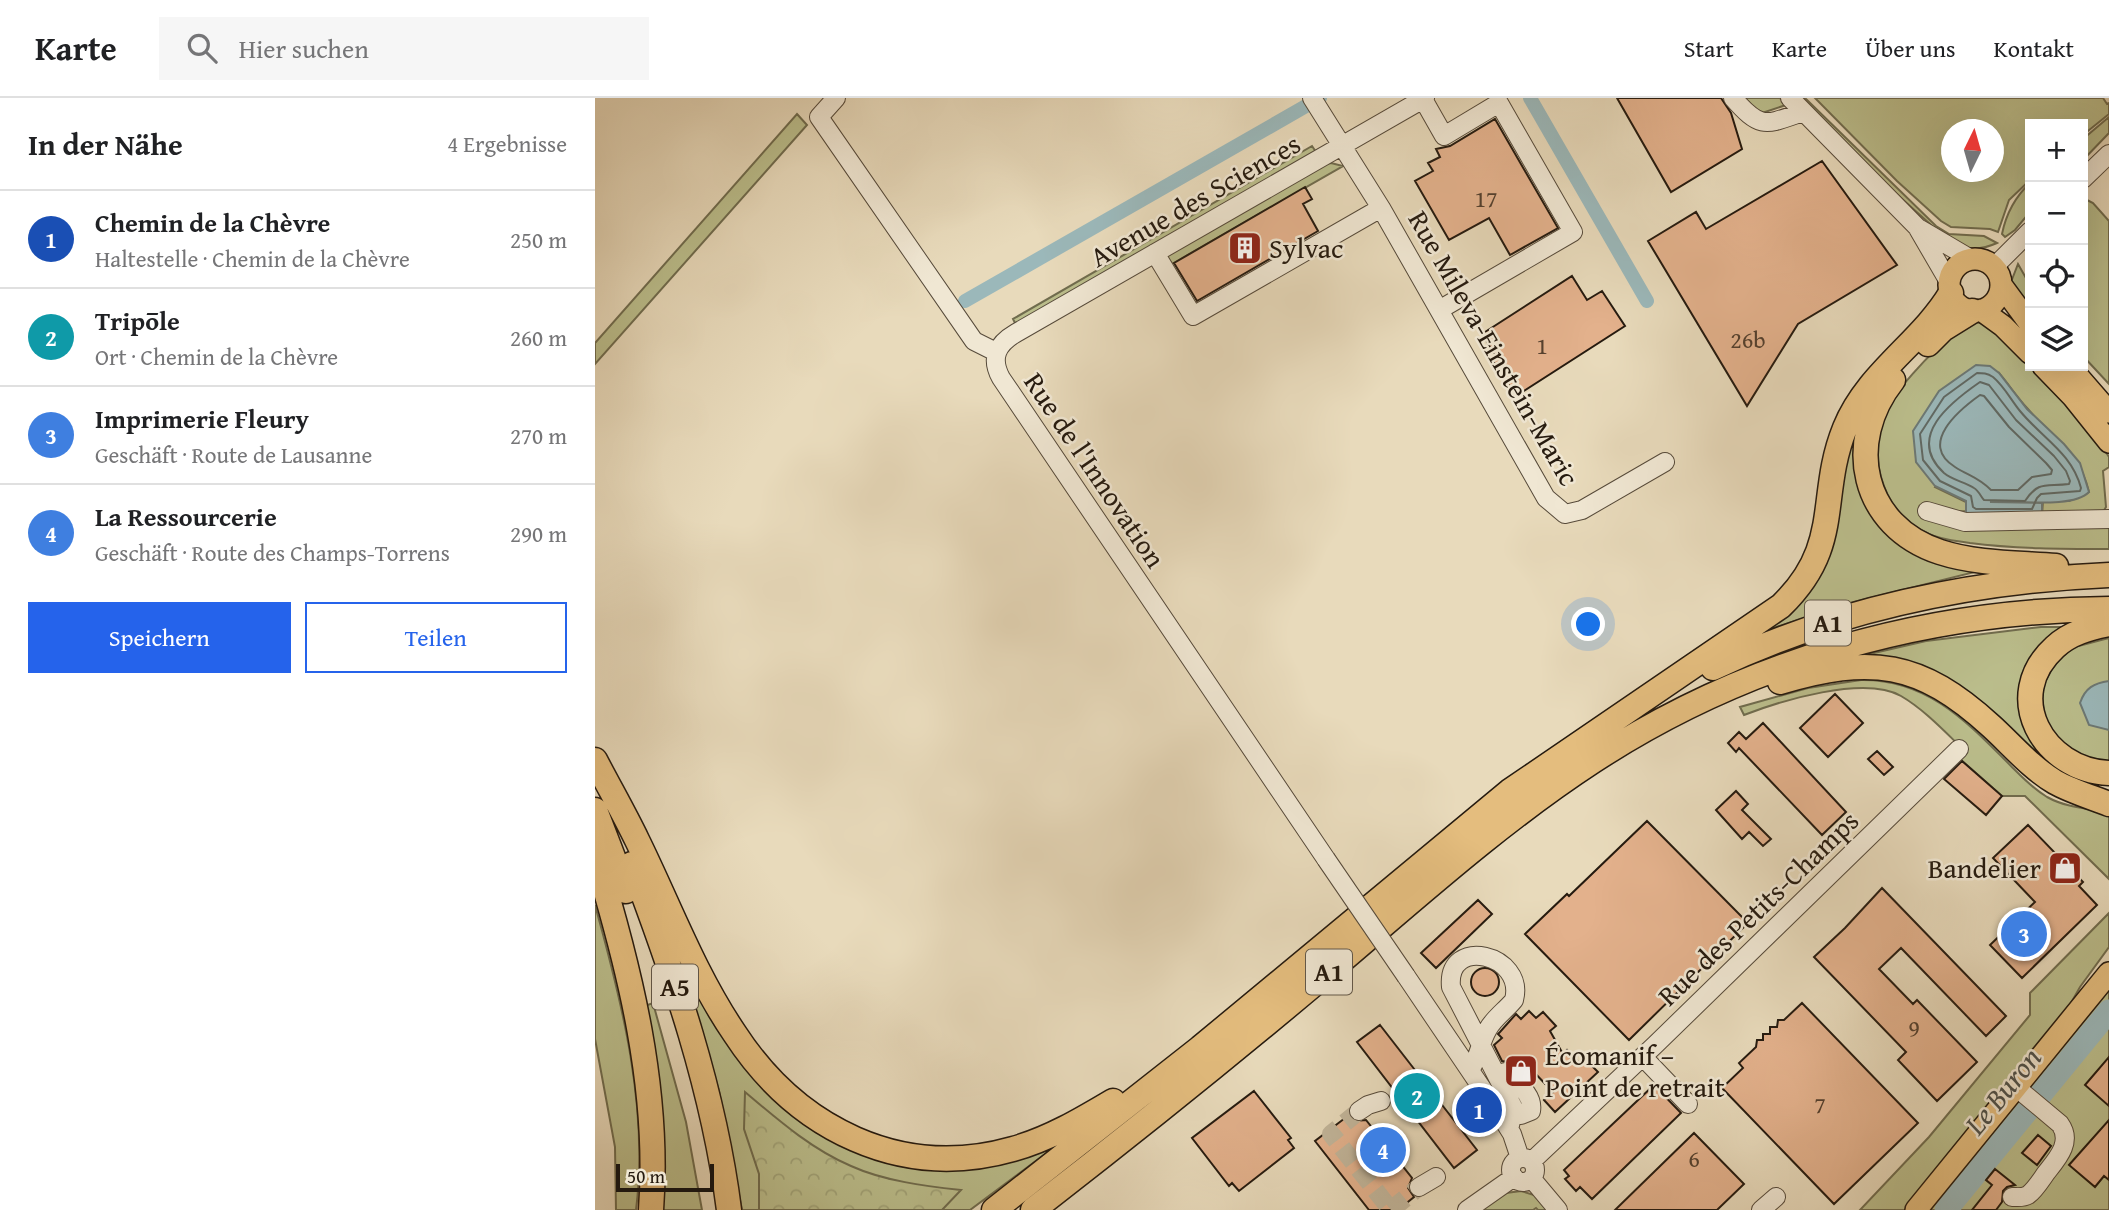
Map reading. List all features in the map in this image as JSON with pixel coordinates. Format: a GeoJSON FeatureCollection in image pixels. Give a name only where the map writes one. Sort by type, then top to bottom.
{"type":"FeatureCollection","features":[{"type":"Feature","properties":{"kind":"highway"},"geometry":{"type":"LineString","coordinates":[[1590,736],[1766,618],[1792,596],[1808,574],[1822,542],[1837,455],[1853,410],[1875,379],[1938,312],[1950,287]]}},
{"type":"Feature","properties":{"kind":"highway"},"geometry":{"type":"LineString","coordinates":[[1977,311],[1952,323],[1932,340],[1894,378],[1877,403],[1864,448],[1867,478],[1873,495],[1892,523],[1906,536],[1937,552],[1978,561],[2098,572]]}},
{"type":"Feature","properties":{"kind":"highway","name":"A1"},"geometry":{"type":"LineString","coordinates":[[994,1210],[1200,1048],[1482,813],[1590,736],[1689,679],[1753,650],[1823,624],[1885,606],[1964,589],[2098,572]]}},
{"type":"Feature","properties":{"kind":"highway"},"geometry":{"type":"LineString","coordinates":[[2100,618],[2068,637],[2045,658],[2034,677],[2031,705],[2039,734],[2055,753],[2076,766],[2109,773]]}},
{"type":"Feature","properties":{"kind":"highway","name":"A1"},"geometry":{"type":"LineString","coordinates":[[1033,1210],[1246,1040],[1494,834],[1551,790],[1629,739],[1731,687],[1840,647],[1968,619],[2100,618]]}},
{"type":"Feature","properties":{"kind":"highway"},"geometry":{"type":"LineString","coordinates":[[1629,739],[1728,699],[1787,680],[1846,668],[1882,667],[1913,674],[1945,689],[1973,710],[2035,767],[2062,785],[2109,804]]}},
{"type":"Feature","properties":{"kind":"highway"},"geometry":{"type":"LineString","coordinates":[[595,761],[637,839],[706,987],[735,1036],[783,1092],[811,1115],[842,1134],[884,1150],[925,1158],[1000,1153],[1069,1127],[1200,1048]]}},
{"type":"Feature","properties":{"kind":"highway","name":"A5"},"geometry":{"type":"LineString","coordinates":[[595,771],[650,914],[687,1026],[713,1125],[729,1210]]}},
{"type":"Feature","properties":{"kind":"highway"},"geometry":{"type":"LineString","coordinates":[[2062,785],[2086,791],[2109,791]]}},
{"type":"Feature","properties":{"kind":"highway"},"geometry":{"type":"LineString","coordinates":[[595,810],[637,920],[679,1049],[702,1142],[714,1210]]}},
{"type":"Feature","properties":{"kind":"highway","name":"A5"},"geometry":{"type":"LineString","coordinates":[[595,855],[627,974],[645,1067],[653,1148],[651,1210]]}},
{"type":"Feature","properties":{"kind":"main road"},"geometry":{"type":"LineString","coordinates":[[2025,316],[1998,276],[1983,260],[1971,259],[1959,265],[1950,287],[1961,307],[1977,311],[2003,326],[2025,348]]}},
{"type":"Feature","properties":{"kind":"main road"},"geometry":{"type":"LineString","coordinates":[[1977,311],[1993,304],[1998,276]]}},
{"type":"Feature","properties":{"kind":"main road"},"geometry":{"type":"LineString","coordinates":[[2048,371],[2109,442]]}},
{"type":"Feature","properties":{"kind":"main road"},"geometry":{"type":"LineString","coordinates":[[2073,371],[2109,412]]}},
{"type":"Feature","properties":{"kind":"main road"},"geometry":{"type":"LineString","coordinates":[[1916,1210],[2020,1090],[2109,973]]}},
{"type":"Feature","properties":{"kind":"street","name":"Rue de l'Innovation"},"geometry":{"type":"LineString","coordinates":[[836,98],[819,117],[974,341],[996,352],[997,370],[1001,379],[1470,1070],[1558,1210]]}},
{"type":"Feature","properties":{"kind":"street","name":"Rue Mileva-Einstein-Maric"},"geometry":{"type":"LineString","coordinates":[[1312,98],[1381,208],[1546,498],[1565,514],[1582,510],[1665,462]]}},
{"type":"Feature","properties":{"kind":"street"},"geometry":{"type":"LineString","coordinates":[[1733,98],[1752,118],[1765,123],[1803,112]]}},
{"type":"Feature","properties":{"kind":"street"},"geometry":{"type":"LineString","coordinates":[[1790,98],[1917,227],[1971,259]]}},
{"type":"Feature","properties":{"kind":"street"},"geometry":{"type":"LineString","coordinates":[[1424,99],[1444,136],[1499,103],[1573,232],[1439,310]]}},
{"type":"Feature","properties":{"kind":"street","name":"Avenue des Sciences"},"geometry":{"type":"LineString","coordinates":[[996,352],[1006,338],[1424,99]]}},
{"type":"Feature","properties":{"kind":"street"},"geometry":{"type":"LineString","coordinates":[[2088,175],[2106,161]]}},
{"type":"Feature","properties":{"kind":"street"},"geometry":{"type":"LineString","coordinates":[[1156,253],[1193,316],[1381,208]]}},
{"type":"Feature","properties":{"kind":"street"},"geometry":{"type":"LineString","coordinates":[[1917,227],[1950,287]]}},
{"type":"Feature","properties":{"kind":"street"},"geometry":{"type":"LineString","coordinates":[[1998,276],[2025,238]]}},
{"type":"Feature","properties":{"kind":"street"},"geometry":{"type":"LineString","coordinates":[[1927,512],[1965,522],[2109,519]]}},
{"type":"Feature","properties":{"kind":"street","name":"Rue des Petits-Champs"},"geometry":{"type":"LineString","coordinates":[[1528,1166],[1959,749]]}},
{"type":"Feature","properties":{"kind":"street"},"geometry":{"type":"LineString","coordinates":[[1470,1070],[1481,1045],[1487,1030],[1514,1000],[1516,994],[1513,976],[1501,964],[1482,955],[1462,959],[1452,970],[1451,987],[1481,1045],[1514,1109],[1524,1115],[1531,1111],[1530,1096],[1505,1072]]}},
{"type":"Feature","properties":{"kind":"street"},"geometry":{"type":"LineString","coordinates":[[1643,1057],[1688,1104]]}},
{"type":"Feature","properties":{"kind":"street"},"geometry":{"type":"LineString","coordinates":[[2012,1197],[2021,1198],[2031,1193],[2061,1153],[2065,1142],[2063,1129],[2020,1090]]}},
{"type":"Feature","properties":{"kind":"street"},"geometry":{"type":"LineString","coordinates":[[1359,1111],[1381,1101]]}},
{"type":"Feature","properties":{"kind":"street"},"geometry":{"type":"LineString","coordinates":[[1509,1129],[1514,1109]]}},
{"type":"Feature","properties":{"kind":"street"},"geometry":{"type":"LineString","coordinates":[[1467,1210],[1514,1177],[1512,1164],[1528,1166]]}},
{"type":"Feature","properties":{"kind":"street"},"geometry":{"type":"LineString","coordinates":[[1419,1187],[1436,1177]]}},
{"type":"Feature","properties":{"kind":"street"},"geometry":{"type":"LineString","coordinates":[[1761,1210],[1776,1197]]}},
{"type":"Feature","properties":{"kind":"green space"},"geometry":{"type":"Polygon","coordinates":[[[1744,98],[1780,98],[1786,105],[1759,114],[1744,98]]]}},
{"type":"Feature","properties":{"kind":"green space"},"geometry":{"type":"Polygon","coordinates":[[[1801,98],[1805,98],[1936,226],[1949,234],[1984,236],[1997,243],[1973,248],[1949,241],[1872,172],[1801,98]]]}},
{"type":"Feature","properties":{"kind":"green space"},"geometry":{"type":"Polygon","coordinates":[[[1815,98],[2103,98],[2109,103],[2109,114],[2088,131],[2088,119],[2025,119],[2025,185],[2009,200],[1998,232],[1990,229],[1951,227],[1897,181],[1815,98]]]}},
{"type":"Feature","properties":{"kind":"green space"},"geometry":{"type":"Polygon","coordinates":[[[797,114],[807,125],[595,364],[595,343],[797,114]]]}},
{"type":"Feature","properties":{"kind":"green space"},"geometry":{"type":"Polygon","coordinates":[[[2109,117],[2109,133],[2088,155],[2088,135],[2109,117]]]}},
{"type":"Feature","properties":{"kind":"green space"},"geometry":{"type":"Polygon","coordinates":[[[1312,146],[1316,152],[1016,325],[1013,319],[1312,146]]]}},
{"type":"Feature","properties":{"kind":"green space"},"geometry":{"type":"Polygon","coordinates":[[[1324,164],[1343,166],[1172,264],[1166,255],[1324,164]]]}},
{"type":"Feature","properties":{"kind":"green space"},"geometry":{"type":"Polygon","coordinates":[[[2025,188],[2025,218],[2005,237],[2002,234],[2006,220],[2025,188]]]}},
{"type":"Feature","properties":{"kind":"green space"},"geometry":{"type":"Polygon","coordinates":[[[2088,200],[2109,221],[2109,384],[2088,361],[2088,200]]]}},
{"type":"Feature","properties":{"kind":"green space"},"geometry":{"type":"Polygon","coordinates":[[[2018,264],[2025,276],[2025,302],[2011,282],[2018,264]]]}},
{"type":"Feature","properties":{"kind":"green space"},"geometry":{"type":"Polygon","coordinates":[[[1975,322],[1989,327],[2025,356],[2025,371],[2039,371],[2062,397],[2109,457],[2109,467],[2103,471],[2106,507],[2103,512],[2042,516],[2043,501],[2069,501],[2089,492],[2072,455],[2027,408],[1999,373],[1935,487],[1966,502],[1966,511],[1923,513],[2109,527],[2109,549],[2022,548],[1944,539],[1929,534],[1901,515],[1884,487],[1880,471],[1878,438],[1881,422],[1902,387],[1936,349],[1956,332],[1975,322]]]}},
{"type":"Feature","properties":{"kind":"green space"},"geometry":{"type":"Polygon","coordinates":[[[1882,385],[1874,510],[1983,570],[1854,602],[1764,631],[1785,610],[1844,443],[1882,385]]]}},
{"type":"Feature","properties":{"kind":"green space"},"geometry":{"type":"Polygon","coordinates":[[[2041,627],[2070,627],[2024,704],[2098,784],[2062,775],[2027,747],[1861,656],[1926,641],[2041,627]]]}},
{"type":"Feature","properties":{"kind":"green space"},"geometry":{"type":"Polygon","coordinates":[[[2109,638],[2109,762],[2077,755],[2067,749],[2052,732],[2043,710],[2042,698],[2048,676],[2054,666],[2077,644],[2079,646],[2109,638]]]}},
{"type":"Feature","properties":{"kind":"green space"},"geometry":{"type":"Polygon","coordinates":[[[1861,680],[1885,682],[1926,695],[1961,719],[2027,782],[2047,797],[2070,806],[2109,812],[2109,879],[2025,796],[2002,796],[1960,759],[1966,752],[1927,715],[1901,696],[1885,690],[1845,689],[1800,697],[1744,715],[1740,707],[1808,688],[1861,680]]]}},
{"type":"Feature","properties":{"kind":"green space"},"geometry":{"type":"Polygon","coordinates":[[[595,905],[615,979],[631,1056],[639,1133],[636,1210],[616,1210],[615,1147],[595,1039],[595,905]]]}},
{"type":"Feature","properties":{"kind":"green space"},"geometry":{"type":"Polygon","coordinates":[[[2109,913],[2109,947],[2080,987],[2063,1017],[1907,1210],[1860,1210],[1929,1137],[2030,1015],[2030,993],[2109,913]]]}},
{"type":"Feature","properties":{"kind":"green space"},"geometry":{"type":"Polygon","coordinates":[[[672,932],[729,1035],[877,1154],[1064,1140],[970,1210],[742,1210],[719,1091],[672,932]]]}},
{"type":"Feature","properties":{"kind":"green space"},"geometry":{"type":"Polygon","coordinates":[[[2109,984],[2109,1210],[1926,1210],[2109,984]]]}},
{"type":"Feature","properties":{"kind":"green space"},"geometry":{"type":"Polygon","coordinates":[[[653,1003],[686,1122],[702,1210],[660,1210],[642,1007],[653,1003]]]}},
{"type":"Feature","properties":{"kind":"green space"},"geometry":{"type":"Polygon","coordinates":[[[745,1092],[808,1142],[851,1166],[891,1179],[961,1190],[942,1210],[759,1210],[759,1174],[744,1129],[745,1092]]]}},
{"type":"Feature","properties":{"kind":"green space"},"geometry":{"type":"Polygon","coordinates":[[[1521,1191],[1534,1195],[1550,1210],[1481,1210],[1506,1193],[1521,1191]]]}},
{"type":"Feature","properties":{"kind":"water"},"geometry":{"type":"Polygon","coordinates":[[[1976,365],[1990,366],[1999,373],[2027,409],[2064,444],[2080,463],[2089,492],[2081,497],[2057,502],[1990,502],[2042,503],[2042,516],[1966,516],[1966,501],[1935,486],[1916,462],[1913,431],[1939,391],[1976,365]]]}},
{"type":"Feature","properties":{"kind":"water"},"geometry":{"type":"Polygon","coordinates":[[[2109,681],[2109,730],[2089,725],[2080,703],[2091,687],[2109,681]]]}},
{"type":"Feature","properties":{"kind":"building"},"geometry":{"type":"Polygon","coordinates":[[[1617,98],[1721,98],[1731,113],[1742,149],[1671,192],[1617,98]]]}},
{"type":"Feature","properties":{"kind":"building"},"geometry":{"type":"Polygon","coordinates":[[[1495,119],[1558,228],[1510,255],[1489,218],[1449,240],[1415,181],[1433,171],[1428,163],[1440,157],[1436,149],[1450,146],[1495,119]]]}},
{"type":"Feature","properties":{"kind":"building"},"geometry":{"type":"Polygon","coordinates":[[[1822,161],[1897,265],[1798,324],[1747,406],[1648,241],[1696,212],[1706,229],[1822,161]]]}},
{"type":"Feature","properties":{"kind":"building","name":"Sylvac"},"geometry":{"type":"Polygon","coordinates":[[[1305,187],[1312,199],[1303,204],[1318,231],[1197,301],[1174,263],[1305,187]]]}},
{"type":"Feature","properties":{"kind":"building"},"geometry":{"type":"Polygon","coordinates":[[[1572,276],[1587,300],[1602,291],[1625,326],[1516,396],[1493,361],[1497,358],[1482,334],[1572,276]]]}},
{"type":"Feature","properties":{"kind":"building"},"geometry":{"type":"Polygon","coordinates":[[[1835,694],[1863,723],[1828,757],[1800,728],[1835,694]]]}},
{"type":"Feature","properties":{"kind":"building"},"geometry":{"type":"Polygon","coordinates":[[[1763,723],[1846,812],[1822,835],[1739,748],[1736,752],[1728,743],[1739,732],[1746,739],[1763,723]]]}},
{"type":"Feature","properties":{"kind":"building"},"geometry":{"type":"Polygon","coordinates":[[[1877,751],[1893,767],[1884,775],[1868,759],[1877,751]]]}},
{"type":"Feature","properties":{"kind":"building"},"geometry":{"type":"Polygon","coordinates":[[[1962,761],[2002,796],[1986,815],[1944,779],[1962,761]]]}},
{"type":"Feature","properties":{"kind":"building"},"geometry":{"type":"Polygon","coordinates":[[[1736,791],[1748,804],[1742,810],[1771,839],[1763,846],[1749,832],[1742,839],[1716,810],[1736,791]]]}},
{"type":"Feature","properties":{"kind":"building"},"geometry":{"type":"Polygon","coordinates":[[[1647,821],[1748,923],[1629,1040],[1525,934],[1647,821]]]}},
{"type":"Feature","properties":{"kind":"building"},"geometry":{"type":"Polygon","coordinates":[[[2028,825],[2083,882],[2079,886],[2097,905],[2022,978],[1990,945],[2035,902],[1993,858],[2028,825]]]}},
{"type":"Feature","properties":{"kind":"building"},"geometry":{"type":"Polygon","coordinates":[[[1882,888],[2006,1016],[1986,1036],[1901,948],[1879,969],[1913,1004],[1917,1000],[1977,1062],[1937,1101],[1898,1060],[1906,1052],[1814,957],[1882,888]]]}},
{"type":"Feature","properties":{"kind":"building"},"geometry":{"type":"Polygon","coordinates":[[[1478,900],[1492,914],[1436,968],[1421,953],[1478,900]]]}},
{"type":"Feature","properties":{"kind":"building"},"geometry":{"type":"Polygon","coordinates":[[[1485,968],[1495,972],[1499,982],[1495,992],[1485,996],[1475,992],[1471,982],[1475,972],[1485,968]]]}},
{"type":"Feature","properties":{"kind":"building"},"geometry":{"type":"Polygon","coordinates":[[[1802,1003],[1918,1123],[1834,1204],[1722,1088],[1743,1068],[1739,1063],[1756,1047],[1757,1040],[1763,1040],[1763,1034],[1770,1034],[1770,1027],[1777,1027],[1778,1020],[1784,1020],[1802,1003]]]}},
{"type":"Feature","properties":{"kind":"building"},"geometry":{"type":"Polygon","coordinates":[[[1529,1011],[1536,1018],[1543,1012],[1556,1026],[1550,1031],[1563,1054],[1567,1050],[1581,1065],[1586,1060],[1598,1072],[1555,1112],[1544,1100],[1553,1092],[1528,1066],[1522,1072],[1512,1063],[1502,1061],[1494,1045],[1502,1038],[1498,1034],[1516,1014],[1521,1019],[1529,1011]]]}},
{"type":"Feature","properties":{"kind":"building"},"geometry":{"type":"Polygon","coordinates":[[[1380,1025],[1477,1150],[1454,1168],[1357,1042],[1380,1025]]]}},
{"type":"Feature","properties":{"kind":"building"},"geometry":{"type":"Polygon","coordinates":[[[2109,1057],[2109,1106],[2085,1085],[2109,1057]]]}},
{"type":"Feature","properties":{"kind":"building"},"geometry":{"type":"Polygon","coordinates":[[[1654,1085],[1681,1113],[1592,1199],[1580,1187],[1576,1191],[1565,1179],[1569,1176],[1564,1170],[1654,1085]]]}},
{"type":"Feature","properties":{"kind":"building"},"geometry":{"type":"Polygon","coordinates":[[[1254,1091],[1291,1138],[1288,1140],[1294,1148],[1239,1191],[1232,1183],[1229,1186],[1192,1138],[1254,1091]]]}},
{"type":"Feature","properties":{"kind":"building"},"geometry":{"type":"Polygon","coordinates":[[[1349,1115],[1355,1121],[1366,1120],[1412,1178],[1408,1188],[1414,1197],[1398,1210],[1369,1210],[1315,1141],[1349,1115]]]}},
{"type":"Feature","properties":{"kind":"building"},"geometry":{"type":"Polygon","coordinates":[[[2109,1120],[2109,1180],[2104,1176],[2095,1187],[2069,1165],[2109,1120]]]}},
{"type":"Feature","properties":{"kind":"building"},"geometry":{"type":"Polygon","coordinates":[[[1694,1133],[1744,1184],[1717,1210],[1615,1210],[1694,1133]]]}},
{"type":"Feature","properties":{"kind":"building"},"geometry":{"type":"Polygon","coordinates":[[[2038,1135],[2051,1146],[2037,1165],[2022,1153],[2038,1135]]]}},
{"type":"Feature","properties":{"kind":"building"},"geometry":{"type":"Polygon","coordinates":[[[1995,1169],[2015,1185],[2003,1191],[2002,1202],[1996,1210],[1972,1210],[1992,1185],[1986,1180],[1995,1169]]]}},
{"type":"Feature","properties":{"kind":"waterway"},"geometry":{"type":"LineString","coordinates":[[965,301],[1320,98]]}},
{"type":"Feature","properties":{"kind":"waterway"},"geometry":{"type":"LineString","coordinates":[[1530,98],[1647,301]]}},
{"type":"Feature","properties":{"kind":"waterway","name":"Le Buron"},"geometry":{"type":"LineString","coordinates":[[1946,1210],[2109,1011]]}},
{"type":"Feature","properties":{"kind":"tunnel"},"geometry":{"type":"LineString","coordinates":[[1359,1111],[1331,1134],[1391,1210]]}},
{"type":"Feature","properties":{"kind":"tunnel"},"geometry":{"type":"LineString","coordinates":[[1391,1210],[1419,1187]]}},
{"type":"Feature","properties":{"kind":"place","name":"Sylvac"},"geometry":{"type":"Point","coordinates":[1245,248]}},
{"type":"Feature","properties":{"kind":"place","name":"Bandelier"},"geometry":{"type":"Point","coordinates":[2065,868]}},
{"type":"Feature","properties":{"kind":"place","name":"Imprimerie Fleury"},"geometry":{"type":"Point","coordinates":[2024,934]}},
{"type":"Feature","properties":{"kind":"place","name":"Écomanif – Point de retrait"},"geometry":{"type":"Point","coordinates":[1521,1071]}},
{"type":"Feature","properties":{"kind":"place","name":"Tripōle"},"geometry":{"type":"Point","coordinates":[1417,1096]}},
{"type":"Feature","properties":{"kind":"place","name":"Chemin de la Chèvre"},"geometry":{"type":"Point","coordinates":[1479,1110]}},
{"type":"Feature","properties":{"kind":"place","name":"La Ressourcerie"},"geometry":{"type":"Point","coordinates":[1383,1150]}}]}
